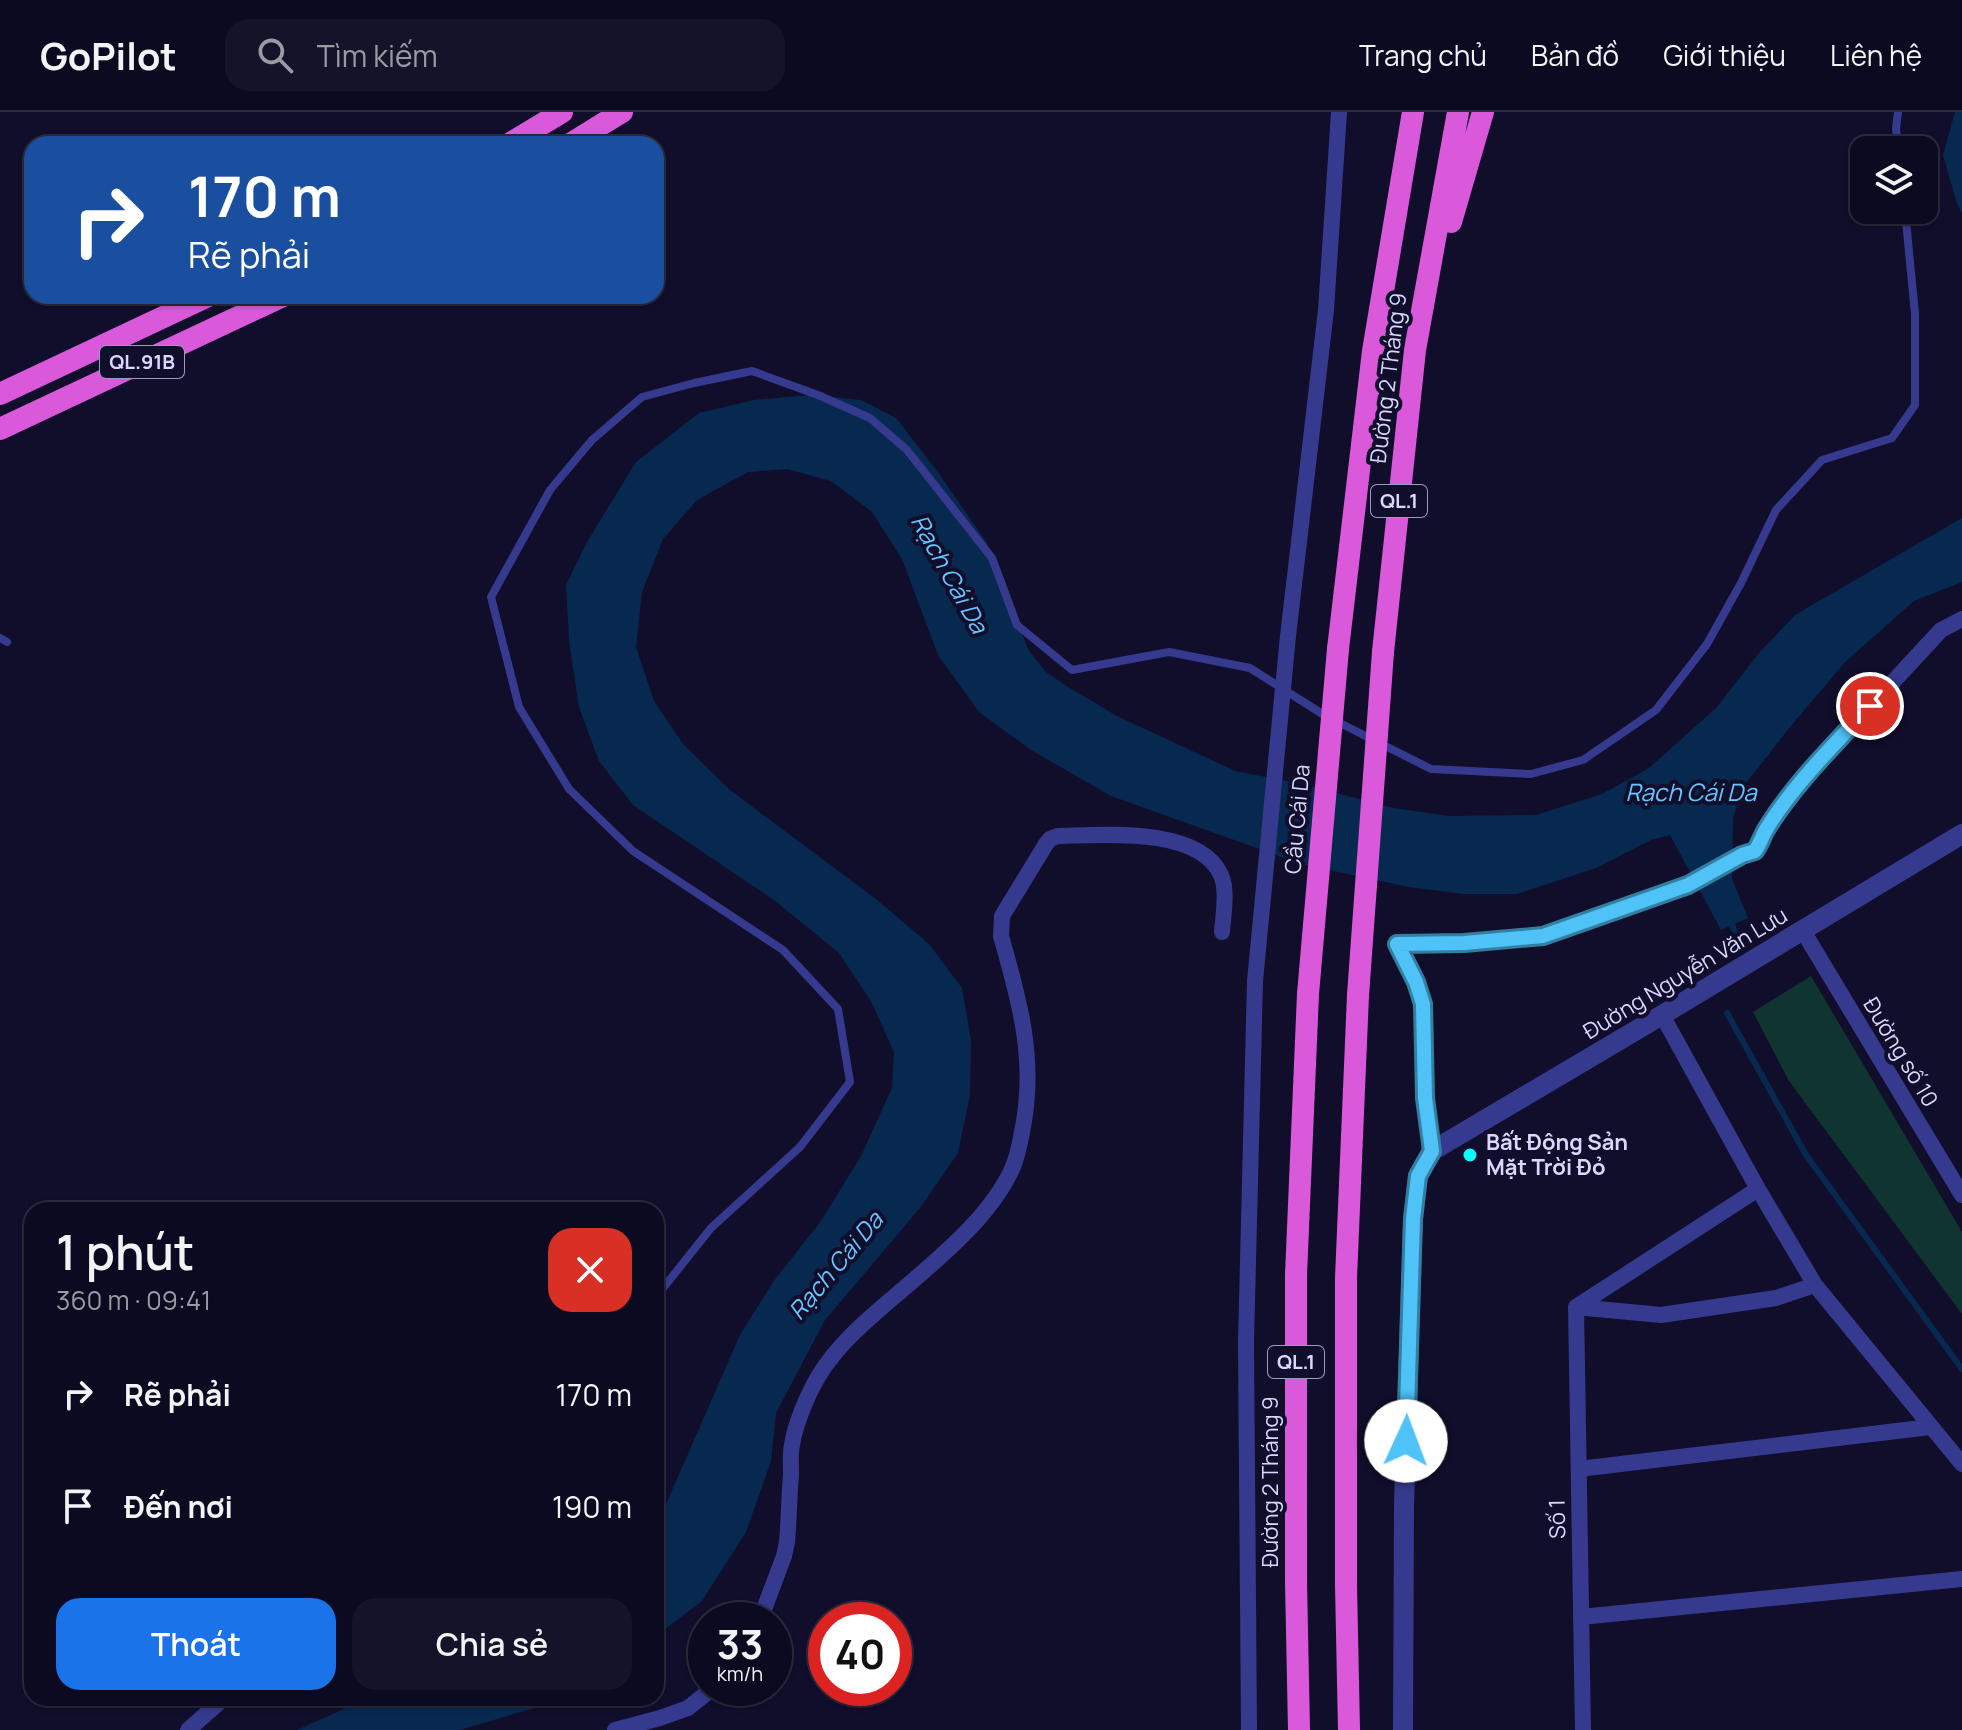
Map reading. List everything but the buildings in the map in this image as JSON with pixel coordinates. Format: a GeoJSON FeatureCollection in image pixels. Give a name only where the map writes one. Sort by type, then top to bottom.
{"type":"FeatureCollection","features":[{"type":"Feature","properties":{"kind":"highway"},"geometry":{"type":"LineString","coordinates":[[522,136],[562,112]]}},
{"type":"Feature","properties":{"kind":"highway"},"geometry":{"type":"LineString","coordinates":[[583,136],[622,112]]}},
{"type":"Feature","properties":{"kind":"highway"},"geometry":{"type":"LineString","coordinates":[[1373,351],[1398,146],[1397,112]]}},
{"type":"Feature","properties":{"kind":"highway","name":"Đường 2 Tháng 9"},"geometry":{"type":"LineString","coordinates":[[1338,649],[1373,351],[1413,112]]}},
{"type":"Feature","properties":{"kind":"highway","name":"Đường 2 Tháng 9"},"geometry":{"type":"LineString","coordinates":[[1349,1730],[1346,1278],[1358,995],[1383,652],[1415,350],[1458,112]]}},
{"type":"Feature","properties":{"kind":"highway"},"geometry":{"type":"LineString","coordinates":[[1415,350],[1483,112]]}},
{"type":"Feature","properties":{"kind":"highway","name":"QL.91B"},"geometry":{"type":"LineString","coordinates":[[0,394],[191,304]]}},
{"type":"Feature","properties":{"kind":"highway","name":"QL.91B"},"geometry":{"type":"LineString","coordinates":[[1,426],[266,304]]}},
{"type":"Feature","properties":{"kind":"highway","name":"Cầu Cái Da"},"geometry":{"type":"LineString","coordinates":[[1308,994],[1338,649]]}},
{"type":"Feature","properties":{"kind":"highway","name":"Đường 2 Tháng 9"},"geometry":{"type":"LineString","coordinates":[[1299,1730],[1296,1275],[1308,994]]}},
{"type":"Feature","properties":{"kind":"street"},"geometry":{"type":"LineString","coordinates":[[1249,1730],[1246,1342],[1255,981],[1288,636],[1326,310],[1339,112]]}},
{"type":"Feature","properties":{"kind":"street"},"geometry":{"type":"LineString","coordinates":[[1403,1730],[1404,1505],[1413,1219],[1418,1176],[1432,1151],[1425,1098],[1423,1004],[1412,972],[1397,944],[1535,938],[1688,885],[1755,851],[1765,830],[1816,765],[1941,630],[1962,619]]}},
{"type":"Feature","properties":{"kind":"street"},"geometry":{"type":"LineString","coordinates":[[767,1602],[787,1542],[792,1444],[818,1377],[839,1348],[867,1320],[983,1214],[1012,1169],[1020,1148],[1029,1062],[1021,1008],[1000,924],[1046,844],[1058,836],[1118,834],[1174,841],[1202,854],[1221,874],[1224,886],[1222,932]]}},
{"type":"Feature","properties":{"kind":"street","name":"Đường Nguyễn Văn Lưu"},"geometry":{"type":"LineString","coordinates":[[1432,1151],[1962,834]]}},
{"type":"Feature","properties":{"kind":"street","name":"Đường số 10"},"geometry":{"type":"LineString","coordinates":[[1803,931],[1962,1195]]}},
{"type":"Feature","properties":{"kind":"street"},"geometry":{"type":"LineString","coordinates":[[1662,1015],[1815,1285],[1962,1464]]}},
{"type":"Feature","properties":{"kind":"street"},"geometry":{"type":"LineString","coordinates":[[1576,1307],[1758,1189]]}},
{"type":"Feature","properties":{"kind":"street"},"geometry":{"type":"LineString","coordinates":[[1576,1307],[1661,1315],[1776,1298],[1815,1285]]}},
{"type":"Feature","properties":{"kind":"street","name":"Số 1"},"geometry":{"type":"LineString","coordinates":[[1576,1307],[1583,1730]]}},
{"type":"Feature","properties":{"kind":"street"},"geometry":{"type":"LineString","coordinates":[[1579,1469],[1930,1427]]}},
{"type":"Feature","properties":{"kind":"street"},"geometry":{"type":"LineString","coordinates":[[1581,1617],[1962,1579]]}},
{"type":"Feature","properties":{"kind":"street"},"geometry":{"type":"LineString","coordinates":[[188,1730],[215,1706]]}},
{"type":"Feature","properties":{"kind":"street"},"geometry":{"type":"LineString","coordinates":[[615,1730],[690,1706]]}},
{"type":"Feature","properties":{"kind":"lane"},"geometry":{"type":"LineString","coordinates":[[1897,136],[1898,112]]}},
{"type":"Feature","properties":{"kind":"lane"},"geometry":{"type":"LineString","coordinates":[[664,1287],[711,1228],[800,1147],[850,1082],[838,1009],[783,950],[633,851],[569,789],[519,707],[491,597],[550,490],[592,440],[642,397],[752,371],[870,418],[907,450],[992,558],[1017,625],[1072,670],[1169,652],[1250,668],[1324,715],[1431,769],[1531,774],[1583,760],[1656,710],[1707,644],[1776,510],[1822,460],[1892,438],[1915,405],[1915,314],[1906,224]]}},
{"type":"Feature","properties":{"kind":"green space"},"geometry":{"type":"Polygon","coordinates":[[[1811,976],[1962,1232],[1962,1314],[1789,1081],[1753,1012],[1811,976]]]}},
{"type":"Feature","properties":{"kind":"water"},"geometry":{"type":"Polygon","coordinates":[[[1955,112],[1962,112],[1962,213],[1943,155],[1955,112]]]}},
{"type":"Feature","properties":{"kind":"water","name":"Rạch Cái Da"},"geometry":{"type":"Polygon","coordinates":[[[811,395],[861,400],[896,418],[987,543],[1029,651],[1046,672],[1117,716],[1235,771],[1394,808],[1449,816],[1536,815],[1602,794],[1649,768],[1716,708],[1759,653],[1795,615],[1962,518],[1962,582],[1914,601],[1845,662],[1743,787],[1733,818],[1732,879],[1748,918],[1721,930],[1670,835],[1651,840],[1596,868],[1517,894],[1464,894],[1409,887],[1301,864],[1111,796],[1031,750],[979,712],[938,655],[902,559],[872,512],[831,481],[787,469],[748,472],[697,500],[663,539],[642,592],[636,647],[654,701],[683,744],[730,790],[876,899],[929,944],[962,988],[971,1040],[970,1095],[958,1153],[920,1208],[825,1320],[776,1413],[771,1461],[746,1532],[702,1601],[688,1602],[688,1612],[664,1630],[664,1509],[740,1335],[773,1282],[821,1221],[861,1156],[892,1088],[894,1052],[871,1001],[839,953],[774,900],[633,805],[599,761],[579,707],[569,641],[566,585],[587,542],[636,462],[699,413],[754,400],[811,395]]]}},
{"type":"Feature","properties":{"kind":"water"},"geometry":{"type":"Polygon","coordinates":[[[350,1706],[541,1706],[460,1730],[297,1730],[350,1706]]]}},
{"type":"Feature","properties":{"kind":"waterway"},"geometry":{"type":"LineString","coordinates":[[1730,919],[1737,938]]}},
{"type":"Feature","properties":{"kind":"waterway"},"geometry":{"type":"LineString","coordinates":[[1727,1013],[1806,1155],[1962,1369]]}},
{"type":"Feature","properties":{"kind":"place","name":"Bất Động Sản Mặt Trời Đỏ"},"geometry":{"type":"Point","coordinates":[1470,1155]}},
{"type":"Feature","properties":{"kind":"route"},"geometry":{"type":"LineString","coordinates":[[1406,1441],[1413,1219],[1418,1176],[1432,1151],[1425,1098],[1423,1004],[1407,961],[1397,944],[1535,938],[1688,885],[1755,851],[1765,830],[1788,799],[1870,706]]}}]}
